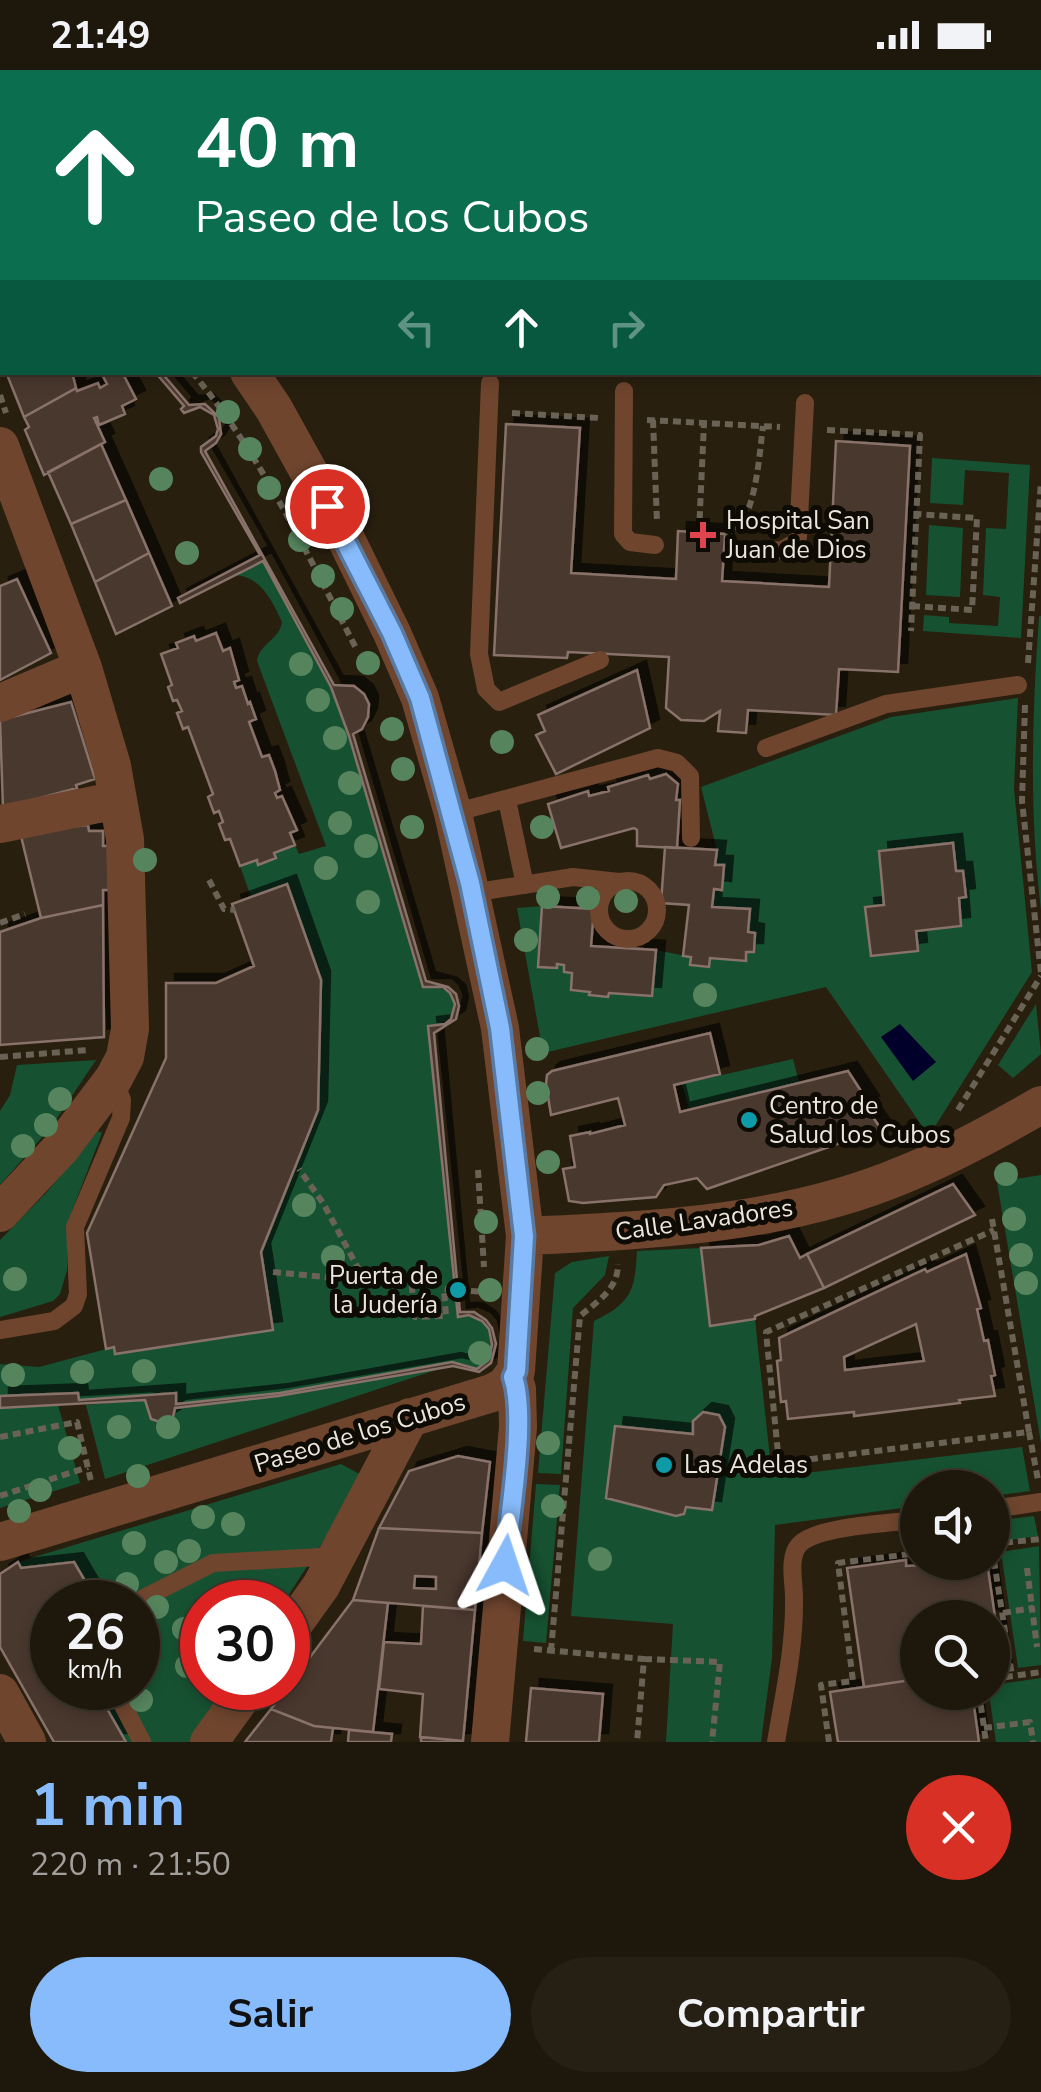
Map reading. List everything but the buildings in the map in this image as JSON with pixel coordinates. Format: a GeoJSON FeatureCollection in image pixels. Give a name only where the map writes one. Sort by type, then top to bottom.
{"type":"FeatureCollection","features":[{"type":"Feature","properties":{"kind":"street"},"geometry":{"type":"LineString","coordinates":[[251,375],[346,539],[420,698],[453,813],[500,1028],[524,1236],[513,1377],[518,1427],[490,1742]]}},
{"type":"Feature","properties":{"kind":"street"},"geometry":{"type":"LineString","coordinates":[[0,446],[83,668],[112,766],[126,858],[130,1029],[125,1058],[110,1063],[60,1148],[0,1213]]}},
{"type":"Feature","properties":{"kind":"street"},"geometry":{"type":"LineString","coordinates":[[0,703],[83,668]]}},
{"type":"Feature","properties":{"kind":"street"},"geometry":{"type":"LineString","coordinates":[[1,824],[118,800]]}},
{"type":"Feature","properties":{"kind":"street","name":"Calle Lavadores"},"geometry":{"type":"LineString","coordinates":[[524,1236],[710,1224],[808,1206],[904,1175],[1041,1105]]}},
{"type":"Feature","properties":{"kind":"street","name":"Paseo de los Cubos"},"geometry":{"type":"LineString","coordinates":[[0,1542],[492,1393],[513,1377]]}},
{"type":"Feature","properties":{"kind":"street"},"geometry":{"type":"LineString","coordinates":[[310,1598],[337,1556],[410,1418]]}},
{"type":"Feature","properties":{"kind":"street"},"geometry":{"type":"LineString","coordinates":[[0,1694],[27,1742]]}},
{"type":"Feature","properties":{"kind":"street"},"geometry":{"type":"LineString","coordinates":[[210,1742],[233,1710]]}},
{"type":"Feature","properties":{"kind":"lane"},"geometry":{"type":"LineString","coordinates":[[490,383],[479,654],[486,690],[499,702],[600,660]]}},
{"type":"Feature","properties":{"kind":"lane"},"geometry":{"type":"LineString","coordinates":[[624,391],[622,534],[630,542],[659,538]]}},
{"type":"Feature","properties":{"kind":"lane"},"geometry":{"type":"LineString","coordinates":[[754,551],[782,550],[796,542],[801,522],[805,402]]}},
{"type":"Feature","properties":{"kind":"lane"},"geometry":{"type":"LineString","coordinates":[[766,748],[886,704],[1018,685]]}},
{"type":"Feature","properties":{"kind":"lane"},"geometry":{"type":"LineString","coordinates":[[453,813],[658,758],[676,763],[690,776],[692,838]]}},
{"type":"Feature","properties":{"kind":"lane"},"geometry":{"type":"LineString","coordinates":[[507,800],[524,885]]}},
{"type":"Feature","properties":{"kind":"lane"},"geometry":{"type":"LineString","coordinates":[[472,893],[573,877],[619,882]]}},
{"type":"Feature","properties":{"kind":"lane"},"geometry":{"type":"LineString","coordinates":[[0,1330],[54,1320],[74,1306],[78,1294],[76,1227],[121,1118],[122,1100],[110,1063]]}},
{"type":"Feature","properties":{"kind":"lane"},"geometry":{"type":"LineString","coordinates":[[1010,1506],[1041,1502]]}},
{"type":"Feature","properties":{"kind":"lane"},"geometry":{"type":"LineString","coordinates":[[776,1742],[790,1667],[793,1555],[798,1545],[820,1534],[900,1523]]}},
{"type":"Feature","properties":{"kind":"lane"},"geometry":{"type":"LineString","coordinates":[[160,1590],[214,1563],[337,1556]]}},
{"type":"Feature","properties":{"kind":"lane"},"geometry":{"type":"LineString","coordinates":[[125,1710],[142,1742]]}},
{"type":"Feature","properties":{"kind":"path"},"geometry":{"type":"LineString","coordinates":[[194,375],[222,408],[304,548],[363,663]]}},
{"type":"Feature","properties":{"kind":"path"},"geometry":{"type":"LineString","coordinates":[[488,411],[920,435],[911,631]]}},
{"type":"Feature","properties":{"kind":"path"},"geometry":{"type":"LineString","coordinates":[[653,420],[659,538]]}},
{"type":"Feature","properties":{"kind":"path"},"geometry":{"type":"LineString","coordinates":[[699,532],[704,423]]}},
{"type":"Feature","properties":{"kind":"path"},"geometry":{"type":"LineString","coordinates":[[724,538],[738,532],[748,512],[763,426]]}},
{"type":"Feature","properties":{"kind":"path"},"geometry":{"type":"LineString","coordinates":[[1028,667],[1041,482]]}},
{"type":"Feature","properties":{"kind":"path"},"geometry":{"type":"LineString","coordinates":[[912,606],[972,610],[977,518],[916,514]]}},
{"type":"Feature","properties":{"kind":"path"},"geometry":{"type":"LineString","coordinates":[[950,1122],[1041,974],[1022,802],[1026,704]]}},
{"type":"Feature","properties":{"kind":"path"},"geometry":{"type":"LineString","coordinates":[[208,880],[224,909],[235,910]]}},
{"type":"Feature","properties":{"kind":"path"},"geometry":{"type":"LineString","coordinates":[[0,923],[25,914]]}},
{"type":"Feature","properties":{"kind":"path"},"geometry":{"type":"LineString","coordinates":[[0,1057],[110,1063]]}},
{"type":"Feature","properties":{"kind":"path"},"geometry":{"type":"LineString","coordinates":[[478,1164],[487,1309]]}},
{"type":"Feature","properties":{"kind":"path"},"geometry":{"type":"LineString","coordinates":[[298,1169],[322,1203],[364,1281]]}},
{"type":"Feature","properties":{"kind":"path"},"geometry":{"type":"LineString","coordinates":[[992,1219],[1040,1494]]}},
{"type":"Feature","properties":{"kind":"path"},"geometry":{"type":"LineString","coordinates":[[994,1230],[766,1332],[779,1463],[1029,1432]]}},
{"type":"Feature","properties":{"kind":"path"},"geometry":{"type":"LineString","coordinates":[[618,1262],[618,1277],[606,1294],[580,1316],[551,1650],[720,1662],[712,1742]]}},
{"type":"Feature","properties":{"kind":"path"},"geometry":{"type":"LineString","coordinates":[[273,1272],[364,1281],[412,1279],[415,1316],[446,1316],[444,1289],[486,1292]]}},
{"type":"Feature","properties":{"kind":"path"},"geometry":{"type":"LineString","coordinates":[[0,1438],[76,1422],[88,1467],[0,1496]]}},
{"type":"Feature","properties":{"kind":"path"},"geometry":{"type":"LineString","coordinates":[[1010,1543],[1041,1539]]}},
{"type":"Feature","properties":{"kind":"path"},"geometry":{"type":"LineString","coordinates":[[829,1742],[822,1685],[853,1680],[838,1563],[900,1555]]}},
{"type":"Feature","properties":{"kind":"path"},"geometry":{"type":"LineString","coordinates":[[1027,1568],[1038,1647]]}},
{"type":"Feature","properties":{"kind":"path"},"geometry":{"type":"LineString","coordinates":[[1010,1612],[1032,1608]]}},
{"type":"Feature","properties":{"kind":"path"},"geometry":{"type":"LineString","coordinates":[[637,1742],[644,1658]]}},
{"type":"Feature","properties":{"kind":"path"},"geometry":{"type":"LineString","coordinates":[[1010,1663],[1012,1676],[1041,1672]]}},
{"type":"Feature","properties":{"kind":"path"},"geometry":{"type":"LineString","coordinates":[[982,1710],[986,1742]]}},
{"type":"Feature","properties":{"kind":"path"},"geometry":{"type":"LineString","coordinates":[[984,1728],[1030,1722],[1033,1742]]}},
{"type":"Feature","properties":{"kind":"green space"},"geometry":{"type":"Polygon","coordinates":[[[932,458],[1030,465],[1021,638],[923,631],[924,615],[949,617],[949,623],[998,626],[1000,597],[983,595],[986,528],[1006,529],[1009,473],[965,470],[963,505],[930,503],[932,458]]]}},
{"type":"Feature","properties":{"kind":"green space"},"geometry":{"type":"Polygon","coordinates":[[[929,525],[963,528],[960,597],[926,595],[929,525]]]}},
{"type":"Feature","properties":{"kind":"green space"},"geometry":{"type":"Polygon","coordinates":[[[263,561],[331,687],[423,986],[446,991],[455,1003],[450,1017],[428,1027],[458,1316],[473,1316],[487,1325],[492,1351],[477,1369],[452,1362],[280,1393],[176,1404],[175,1393],[79,1400],[78,1393],[0,1396],[0,1364],[39,1367],[114,1347],[116,1354],[273,1329],[261,1252],[318,1110],[321,980],[287,885],[251,897],[240,866],[275,859],[274,853],[295,845],[299,854],[326,846],[257,661],[282,622],[258,585],[234,575],[263,561]]]}},
{"type":"Feature","properties":{"kind":"green space"},"geometry":{"type":"Polygon","coordinates":[[[1041,616],[1041,910],[1033,763],[1041,616]]]}},
{"type":"Feature","properties":{"kind":"green space"},"geometry":{"type":"Polygon","coordinates":[[[1018,698],[1014,789],[1032,972],[929,1136],[826,987],[543,1053],[517,908],[542,906],[538,967],[564,965],[564,972],[572,973],[571,990],[590,995],[652,996],[656,950],[691,957],[691,965],[709,967],[710,958],[746,961],[746,952],[754,952],[755,934],[712,907],[714,889],[722,889],[724,866],[715,865],[717,850],[701,787],[891,717],[1018,698]]]}},
{"type":"Feature","properties":{"kind":"green space"},"geometry":{"type":"Polygon","coordinates":[[[1036,1004],[1041,1054],[1013,1078],[998,1065],[1036,1004]]]}},
{"type":"Feature","properties":{"kind":"green space"},"geometry":{"type":"Polygon","coordinates":[[[793,1059],[799,1082],[689,1108],[682,1084],[793,1059]]]}},
{"type":"Feature","properties":{"kind":"green space"},"geometry":{"type":"Polygon","coordinates":[[[96,1060],[51,1127],[0,1185],[0,1111],[10,1095],[17,1065],[96,1060]]]}},
{"type":"Feature","properties":{"kind":"green space"},"geometry":{"type":"Polygon","coordinates":[[[98,1131],[102,1133],[67,1224],[67,1270],[60,1294],[53,1301],[0,1317],[0,1240],[98,1131]]]}},
{"type":"Feature","properties":{"kind":"green space"},"geometry":{"type":"Polygon","coordinates":[[[1041,1175],[1041,1443],[997,1182],[1041,1175]]]}},
{"type":"Feature","properties":{"kind":"green space"},"geometry":{"type":"Polygon","coordinates":[[[701,1248],[710,1326],[755,1319],[772,1477],[1022,1447],[1030,1491],[1010,1494],[1010,1470],[900,1470],[900,1508],[775,1525],[772,1658],[761,1742],[666,1742],[673,1624],[571,1616],[594,1321],[623,1301],[635,1276],[637,1251],[701,1248]],[[703,1412],[692,1425],[676,1516],[684,1514],[686,1507],[711,1510],[725,1427],[719,1415],[703,1412]]]}},
{"type":"Feature","properties":{"kind":"green space"},"geometry":{"type":"Polygon","coordinates":[[[609,1256],[605,1275],[573,1308],[561,1474],[538,1473],[555,1273],[572,1262],[609,1256]]]}},
{"type":"Feature","properties":{"kind":"green space"},"geometry":{"type":"Polygon","coordinates":[[[439,1369],[105,1479],[86,1405],[145,1400],[151,1419],[163,1423],[173,1417],[175,1408],[278,1396],[439,1369]]]}},
{"type":"Feature","properties":{"kind":"green space"},"geometry":{"type":"Polygon","coordinates":[[[58,1405],[80,1483],[0,1508],[0,1408],[58,1405]]]}},
{"type":"Feature","properties":{"kind":"green space"},"geometry":{"type":"Polygon","coordinates":[[[341,1464],[365,1477],[298,1580],[180,1580],[180,1710],[212,1710],[190,1742],[54,1742],[36,1710],[160,1710],[160,1580],[30,1580],[30,1700],[0,1647],[0,1574],[18,1562],[341,1464]]]}},
{"type":"Feature","properties":{"kind":"green space"},"geometry":{"type":"Polygon","coordinates":[[[536,1484],[560,1485],[546,1643],[523,1641],[536,1484]]]}},
{"type":"Feature","properties":{"kind":"green space"},"geometry":{"type":"Polygon","coordinates":[[[1034,1516],[1038,1536],[1010,1540],[1010,1519],[1034,1516]]]}},
{"type":"Feature","properties":{"kind":"green space"},"geometry":{"type":"Polygon","coordinates":[[[1039,1546],[1041,1665],[1018,1668],[1005,1580],[1010,1580],[1010,1551],[1039,1546]]]}},
{"type":"Feature","properties":{"kind":"green space"},"geometry":{"type":"Polygon","coordinates":[[[1041,1678],[1041,1742],[996,1742],[991,1710],[1010,1710],[1010,1683],[1041,1678]]]}},
{"type":"Feature","properties":{"kind":"water"},"geometry":{"type":"Polygon","coordinates":[[[900,1024],[936,1062],[913,1081],[881,1037],[900,1024]]]}},
{"type":"Feature","properties":{"kind":"place","name":"Hospital San Juan de Dios"},"geometry":{"type":"Point","coordinates":[703,535]}},
{"type":"Feature","properties":{"kind":"place","name":"Centro de Salud los Cubos"},"geometry":{"type":"Point","coordinates":[749,1120]}},
{"type":"Feature","properties":{"kind":"place","name":"Puerta de la Judería"},"geometry":{"type":"Point","coordinates":[458,1290]}},
{"type":"Feature","properties":{"kind":"place","name":"Las Adelas"},"geometry":{"type":"Point","coordinates":[664,1465]}},
{"type":"Feature","properties":{"kind":"route"},"geometry":{"type":"LineString","coordinates":[[327,506],[392,633],[420,698],[470,883],[500,1028],[524,1236],[513,1377],[518,1427],[505,1565]]}}]}
